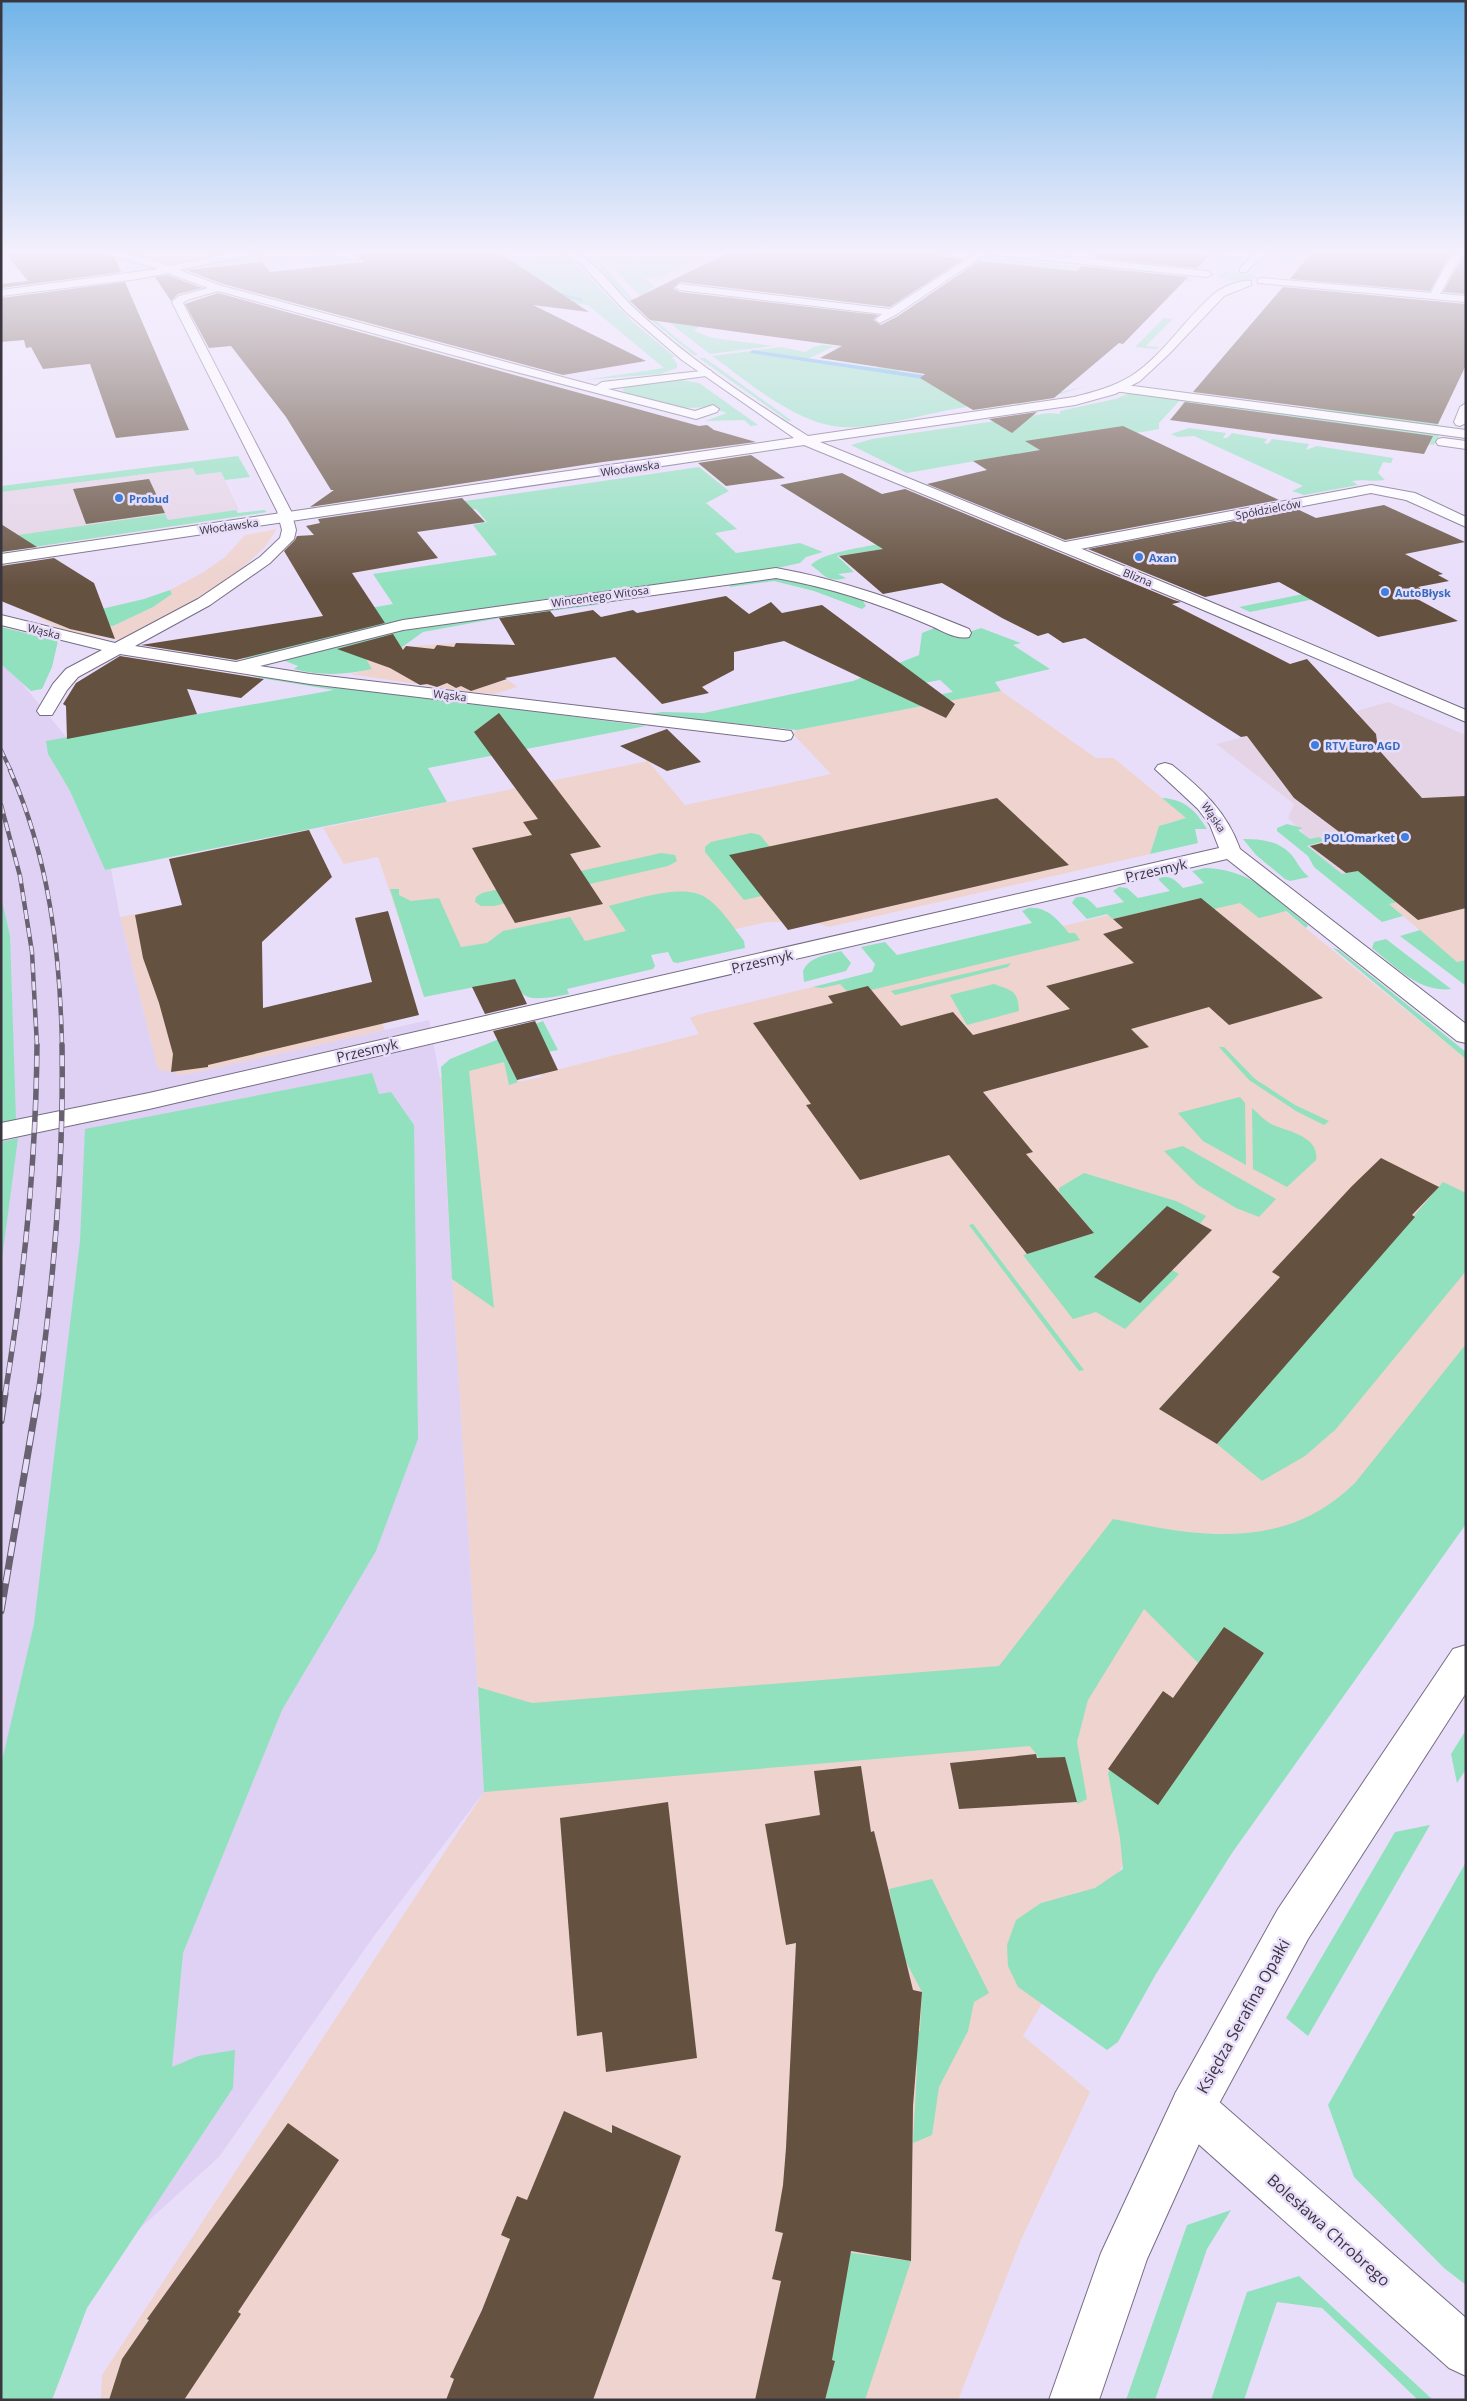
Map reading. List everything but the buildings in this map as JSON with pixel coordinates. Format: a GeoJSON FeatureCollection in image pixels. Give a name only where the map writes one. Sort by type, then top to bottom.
{"type":"FeatureCollection","features":[{"type":"Feature","properties":{"kind":"street"},"geometry":{"type":"LineString","coordinates":[[46,711],[59,688],[72,673],[204,602],[265,560],[287,539],[289,530],[286,518],[208,362]]}},
{"type":"Feature","properties":{"kind":"street"},"geometry":{"type":"LineString","coordinates":[[494,362],[696,415],[713,409]]}},
{"type":"Feature","properties":{"kind":"street","name":"Blizna"},"geometry":{"type":"LineString","coordinates":[[693,362],[775,422],[808,442],[854,463],[1065,547],[1466,717]]}},
{"type":"Feature","properties":{"kind":"street","name":"Włocławska"},"geometry":{"type":"LineString","coordinates":[[1,559],[1044,407],[1088,398],[1118,388],[1136,378],[1155,362]]}},
{"type":"Feature","properties":{"kind":"street"},"geometry":{"type":"LineString","coordinates":[[594,389],[620,383],[706,372]]}},
{"type":"Feature","properties":{"kind":"street"},"geometry":{"type":"LineString","coordinates":[[1118,388],[1466,434]]}},
{"type":"Feature","properties":{"kind":"street"},"geometry":{"type":"LineString","coordinates":[[1460,422],[1466,407]]}},
{"type":"Feature","properties":{"kind":"street"},"geometry":{"type":"LineString","coordinates":[[1443,442],[1466,446]]}},
{"type":"Feature","properties":{"kind":"street","name":"Spółdzielców"},"geometry":{"type":"LineString","coordinates":[[1065,547],[1371,489],[1410,496],[1466,522]]}},
{"type":"Feature","properties":{"kind":"street"},"geometry":{"type":"LineString","coordinates":[[1451,515],[1466,512]]}},
{"type":"Feature","properties":{"kind":"street","name":"Wincentego Witosa"},"geometry":{"type":"LineString","coordinates":[[233,667],[403,625],[776,573],[816,580],[911,611],[963,633]]}},
{"type":"Feature","properties":{"kind":"street","name":"Wąska"},"geometry":{"type":"LineString","coordinates":[[1,620],[116,648],[310,679],[784,735]]}},
{"type":"Feature","properties":{"kind":"street","name":"Wąska"},"geometry":{"type":"LineString","coordinates":[[1165,769],[1206,802],[1226,835],[1231,852]]}},
{"type":"Feature","properties":{"kind":"street"},"geometry":{"type":"LineString","coordinates":[[1231,852],[1466,1036]]}},
{"type":"Feature","properties":{"kind":"street","name":"Przesmyk"},"geometry":{"type":"LineString","coordinates":[[1,1132],[158,1099],[1231,852]]}},
{"type":"Feature","properties":{"kind":"street","name":"Księdza Serafina Opałki"},"geometry":{"type":"LineString","coordinates":[[1074,2400],[1125,2253],[1192,2108],[1293,1924],[1466,1661]]}},
{"type":"Feature","properties":{"kind":"street","name":"Bolesława Chrobrego"},"geometry":{"type":"LineString","coordinates":[[1192,2108],[1466,2351]]}},
{"type":"Feature","properties":{"kind":"shaded area"},"geometry":{"type":"Polygon","coordinates":[[[193,468],[196,475],[221,472],[239,510],[1,544],[1,492],[193,468]]]}},
{"type":"Feature","properties":{"kind":"shaded area"},"geometry":{"type":"Polygon","coordinates":[[[277,529],[265,547],[241,569],[200,597],[119,640],[68,632],[38,618],[61,609],[113,626],[153,607],[172,594],[170,590],[202,573],[225,557],[245,535],[277,529]]]}},
{"type":"Feature","properties":{"kind":"shaded area"},"geometry":{"type":"Polygon","coordinates":[[[470,643],[490,663],[494,683],[508,680],[517,687],[494,694],[350,674],[372,669],[366,659],[387,658],[402,647],[470,643]]]}},
{"type":"Feature","properties":{"kind":"shaded area"},"geometry":{"type":"Polygon","coordinates":[[[1,658],[68,739],[48,754],[70,791],[105,870],[111,869],[120,917],[158,1070],[174,1072],[176,1075],[189,1074],[429,1020],[440,1078],[484,1792],[374,1936],[219,2157],[64,2297],[33,2400],[1,2400],[1,658]]]}},
{"type":"Feature","properties":{"kind":"shaded area"},"geometry":{"type":"Polygon","coordinates":[[[1001,691],[1096,758],[1114,758],[1186,818],[1159,826],[1150,854],[829,927],[816,923],[788,930],[782,922],[767,922],[515,978],[419,978],[378,857],[344,864],[323,828],[648,761],[685,805],[831,774],[793,734],[797,730],[1001,691]]]}},
{"type":"Feature","properties":{"kind":"shaded area"},"geometry":{"type":"Polygon","coordinates":[[[1388,702],[1466,735],[1466,885],[1380,906],[1307,847],[1314,844],[1288,818],[1294,804],[1216,744],[1248,736],[1283,732],[1360,714],[1356,711],[1388,702]]]}},
{"type":"Feature","properties":{"kind":"shaded area"},"geometry":{"type":"Polygon","coordinates":[[[1248,881],[1466,1059],[1466,1394],[1283,1635],[1165,1590],[1264,1653],[1158,1805],[1023,2036],[1090,2092],[1021,2240],[958,2400],[101,2400],[102,2375],[484,1792],[440,1078],[507,1060],[518,1082],[542,1077],[540,1074],[699,1034],[690,1018],[697,1015],[1248,881]]]}},
{"type":"Feature","properties":{"kind":"shaded area"},"geometry":{"type":"Polygon","coordinates":[[[1466,885],[1466,960],[1457,962],[1389,904],[1466,885]]]}},
{"type":"Feature","properties":{"kind":"shaded area"},"geometry":{"type":"Polygon","coordinates":[[[161,909],[196,1011],[375,1007],[385,1030],[189,1074],[176,1075],[158,1070],[120,917],[161,909]]]}},
{"type":"Feature","properties":{"kind":"green space"},"geometry":{"type":"Polygon","coordinates":[[[657,362],[677,363],[677,368],[660,374],[585,380],[664,368],[657,362]]]}},
{"type":"Feature","properties":{"kind":"green space"},"geometry":{"type":"Polygon","coordinates":[[[705,362],[711,362],[792,421],[788,421],[705,362]]]}},
{"type":"Feature","properties":{"kind":"green space"},"geometry":{"type":"Polygon","coordinates":[[[720,362],[830,362],[873,368],[897,365],[891,362],[906,362],[909,365],[898,372],[1053,394],[1088,386],[1056,395],[965,405],[967,407],[888,423],[857,427],[824,424],[807,418],[790,410],[720,362]]]}},
{"type":"Feature","properties":{"kind":"green space"},"geometry":{"type":"Polygon","coordinates":[[[674,379],[699,383],[758,425],[751,426],[744,420],[705,421],[727,413],[708,407],[684,408],[628,394],[622,390],[627,386],[674,379]]]}},
{"type":"Feature","properties":{"kind":"green space"},"geometry":{"type":"Polygon","coordinates":[[[1130,393],[1180,400],[1159,423],[1159,429],[907,473],[851,445],[872,439],[1050,413],[1060,414],[1060,411],[1115,399],[1130,393]]]}},
{"type":"Feature","properties":{"kind":"green space"},"geometry":{"type":"Polygon","coordinates":[[[1185,400],[1440,434],[1434,445],[1178,411],[1185,400]]]}},
{"type":"Feature","properties":{"kind":"green space"},"geometry":{"type":"Polygon","coordinates":[[[1319,404],[1434,419],[1439,422],[1437,428],[1314,412],[1319,404]]]}},
{"type":"Feature","properties":{"kind":"green space"},"geometry":{"type":"Polygon","coordinates":[[[1189,428],[1226,433],[1223,438],[1227,438],[1232,433],[1267,439],[1264,443],[1268,444],[1272,439],[1309,444],[1306,450],[1317,446],[1393,458],[1391,463],[1383,462],[1378,473],[1385,480],[1352,481],[1358,485],[1304,495],[1292,491],[1303,486],[1194,436],[1178,437],[1171,434],[1189,428]]]}},
{"type":"Feature","properties":{"kind":"green space"},"geometry":{"type":"Polygon","coordinates":[[[238,456],[250,477],[225,480],[221,472],[196,475],[193,468],[1,492],[1,486],[238,456]]]}},
{"type":"Feature","properties":{"kind":"green space"},"geometry":{"type":"Polygon","coordinates":[[[699,467],[729,491],[706,503],[737,529],[715,533],[736,553],[800,543],[823,552],[806,557],[800,563],[763,571],[558,597],[402,622],[249,658],[230,659],[220,657],[347,612],[393,604],[373,574],[497,555],[473,525],[487,522],[476,509],[465,511],[458,502],[699,467]]]}},
{"type":"Feature","properties":{"kind":"green space"},"geometry":{"type":"Polygon","coordinates":[[[236,510],[238,513],[264,510],[267,512],[1,552],[1,535],[14,532],[18,535],[165,514],[168,520],[236,510]]]}},
{"type":"Feature","properties":{"kind":"green space"},"geometry":{"type":"Polygon","coordinates":[[[878,544],[884,549],[837,556],[854,572],[838,574],[846,578],[830,579],[811,565],[833,554],[878,544]]]}},
{"type":"Feature","properties":{"kind":"green space"},"geometry":{"type":"Polygon","coordinates":[[[773,578],[810,582],[862,599],[866,606],[862,609],[814,591],[774,581],[730,587],[728,581],[773,578]]]}},
{"type":"Feature","properties":{"kind":"green space"},"geometry":{"type":"Polygon","coordinates":[[[1372,580],[1344,593],[1250,612],[1239,607],[1372,580]]]}},
{"type":"Feature","properties":{"kind":"green space"},"geometry":{"type":"Polygon","coordinates":[[[170,590],[172,594],[153,607],[113,626],[100,625],[76,615],[144,599],[170,590]]]}},
{"type":"Feature","properties":{"kind":"green space"},"geometry":{"type":"Polygon","coordinates":[[[604,599],[610,603],[499,618],[423,632],[387,658],[366,659],[372,669],[362,671],[333,674],[313,673],[294,669],[298,666],[280,659],[374,634],[604,599]]]}},
{"type":"Feature","properties":{"kind":"green space"},"geometry":{"type":"Polygon","coordinates":[[[1,627],[58,641],[52,667],[42,689],[31,691],[1,664],[1,627]]]}},
{"type":"Feature","properties":{"kind":"green space"},"geometry":{"type":"Polygon","coordinates":[[[937,627],[969,632],[981,628],[1021,643],[1013,645],[1050,669],[995,682],[1001,691],[797,730],[644,714],[663,712],[704,713],[853,681],[919,655],[922,633],[937,627]],[[940,680],[913,685],[926,697],[953,692],[940,680]]]}},
{"type":"Feature","properties":{"kind":"green space"},"geometry":{"type":"Polygon","coordinates":[[[256,675],[646,726],[428,768],[447,802],[105,870],[70,791],[48,754],[46,741],[334,690],[254,677],[256,675]]]}},
{"type":"Feature","properties":{"kind":"green space"},"geometry":{"type":"Polygon","coordinates":[[[1162,798],[1177,801],[1189,807],[1199,817],[1207,829],[1195,829],[1198,843],[1150,854],[1159,826],[1186,818],[1162,798]]]}},
{"type":"Feature","properties":{"kind":"green space"},"geometry":{"type":"Polygon","coordinates":[[[1287,824],[1303,828],[1298,830],[1310,839],[1319,837],[1324,841],[1307,846],[1342,874],[1366,869],[1406,900],[1389,904],[1403,916],[1382,922],[1314,867],[1308,856],[1277,831],[1277,828],[1287,824]]]}},
{"type":"Feature","properties":{"kind":"green space"},"geometry":{"type":"Polygon","coordinates":[[[751,833],[760,835],[770,847],[761,896],[744,900],[705,852],[705,847],[711,842],[751,833]]]}},
{"type":"Feature","properties":{"kind":"green space"},"geometry":{"type":"Polygon","coordinates":[[[1243,839],[1271,842],[1283,848],[1289,852],[1309,877],[1290,881],[1285,879],[1256,855],[1243,839]]]}},
{"type":"Feature","properties":{"kind":"green space"},"geometry":{"type":"Polygon","coordinates":[[[661,853],[675,855],[677,861],[668,866],[494,906],[481,906],[475,902],[476,897],[482,893],[661,853]]]}},
{"type":"Feature","properties":{"kind":"green space"},"geometry":{"type":"Polygon","coordinates":[[[1205,868],[1236,873],[1249,879],[1273,895],[1308,925],[1306,928],[1286,911],[1259,918],[1240,903],[1214,909],[1201,898],[1113,919],[1107,914],[1087,919],[1072,903],[1075,898],[1079,897],[1087,899],[1097,908],[1124,902],[1113,891],[1119,887],[1127,888],[1138,898],[1170,891],[1159,880],[1159,878],[1163,877],[1172,879],[1183,888],[1204,883],[1192,871],[1205,868]]]}},
{"type":"Feature","properties":{"kind":"green space"},"geometry":{"type":"Polygon","coordinates":[[[390,889],[399,889],[399,895],[411,901],[439,898],[461,947],[487,943],[503,931],[570,917],[585,941],[626,931],[609,906],[671,892],[695,893],[711,901],[721,911],[744,941],[745,948],[677,963],[673,962],[668,952],[651,955],[655,966],[653,969],[567,989],[569,994],[551,997],[531,998],[526,996],[521,992],[515,979],[424,997],[390,889]]]}},
{"type":"Feature","properties":{"kind":"green space"},"geometry":{"type":"Polygon","coordinates":[[[1,896],[10,936],[16,1120],[1,1123],[1,896]]]}},
{"type":"Feature","properties":{"kind":"green space"},"geometry":{"type":"Polygon","coordinates":[[[1028,908],[1041,909],[1052,915],[1069,933],[1075,933],[1080,940],[871,990],[847,991],[840,984],[822,988],[813,987],[872,972],[875,964],[861,947],[885,942],[897,955],[1032,923],[1022,911],[1028,908]]]}},
{"type":"Feature","properties":{"kind":"green space"},"geometry":{"type":"Polygon","coordinates":[[[1420,930],[1457,962],[1466,960],[1466,986],[1400,936],[1420,930]]]}},
{"type":"Feature","properties":{"kind":"green space"},"geometry":{"type":"Polygon","coordinates":[[[1386,939],[1451,989],[1428,987],[1408,977],[1372,948],[1374,942],[1386,939]]]}},
{"type":"Feature","properties":{"kind":"green space"},"geometry":{"type":"Polygon","coordinates":[[[1333,948],[1339,950],[1466,1052],[1466,1059],[1333,948]]]}},
{"type":"Feature","properties":{"kind":"green space"},"geometry":{"type":"Polygon","coordinates":[[[841,951],[851,963],[846,971],[804,982],[803,971],[810,962],[819,957],[841,951]]]}},
{"type":"Feature","properties":{"kind":"green space"},"geometry":{"type":"Polygon","coordinates":[[[1011,963],[1008,967],[895,995],[891,991],[1011,963]]]}},
{"type":"Feature","properties":{"kind":"green space"},"geometry":{"type":"Polygon","coordinates":[[[994,984],[1013,992],[1017,999],[1019,1011],[967,1025],[950,995],[994,984]]]}},
{"type":"Feature","properties":{"kind":"green space"},"geometry":{"type":"Polygon","coordinates":[[[543,1021],[558,1050],[507,1060],[518,1082],[509,1085],[504,1062],[469,1071],[494,1308],[452,1279],[441,1067],[450,1059],[543,1021]]]}},
{"type":"Feature","properties":{"kind":"green space"},"geometry":{"type":"Polygon","coordinates":[[[1219,1047],[1224,1047],[1255,1079],[1295,1105],[1329,1121],[1324,1125],[1296,1111],[1249,1080],[1219,1047]]]}},
{"type":"Feature","properties":{"kind":"green space"},"geometry":{"type":"Polygon","coordinates":[[[372,1073],[379,1094],[391,1092],[414,1125],[418,1439],[376,1551],[282,1710],[183,1953],[172,2067],[198,2056],[235,2050],[233,2088],[87,2308],[52,2400],[1,2400],[1,1765],[34,1624],[80,1241],[85,1129],[372,1073]]]}},
{"type":"Feature","properties":{"kind":"green space"},"geometry":{"type":"Polygon","coordinates":[[[1240,1097],[1245,1103],[1246,1165],[1203,1141],[1178,1113],[1240,1097]]]}},
{"type":"Feature","properties":{"kind":"green space"},"geometry":{"type":"Polygon","coordinates":[[[1252,1108],[1271,1124],[1301,1136],[1313,1145],[1316,1152],[1316,1160],[1287,1187],[1253,1169],[1252,1108]]]}},
{"type":"Feature","properties":{"kind":"green space"},"geometry":{"type":"Polygon","coordinates":[[[18,1138],[1,1266],[1,1142],[18,1138]]]}},
{"type":"Feature","properties":{"kind":"green space"},"geometry":{"type":"Polygon","coordinates":[[[1183,1146],[1276,1199],[1259,1217],[1236,1208],[1198,1185],[1164,1151],[1183,1146]]]}},
{"type":"Feature","properties":{"kind":"green space"},"geometry":{"type":"Polygon","coordinates":[[[1084,1173],[1176,1201],[1206,1216],[1140,1303],[1172,1270],[1179,1274],[1125,1329],[1096,1312],[1073,1319],[1023,1255],[1094,1233],[1059,1192],[1059,1188],[1084,1173]]]}},
{"type":"Feature","properties":{"kind":"green space"},"geometry":{"type":"Polygon","coordinates":[[[1443,1182],[1466,1193],[1466,1271],[1336,1429],[1305,1456],[1262,1481],[1217,1444],[1443,1182]]]}},
{"type":"Feature","properties":{"kind":"green space"},"geometry":{"type":"Polygon","coordinates":[[[973,1224],[1084,1370],[1079,1371],[969,1225],[973,1224]]]}},
{"type":"Feature","properties":{"kind":"green space"},"geometry":{"type":"Polygon","coordinates":[[[1466,1344],[1466,1524],[1232,1853],[1156,1974],[1118,2042],[1107,2050],[1018,1987],[1008,1966],[1007,1945],[1016,1920],[1041,1903],[1095,1888],[1123,1869],[1120,1838],[1108,1773],[1121,1751],[1158,1804],[1264,1653],[1224,1628],[1198,1663],[1144,1609],[1088,1700],[1077,1742],[1087,1799],[1077,1804],[1065,1757],[1039,1758],[1030,1746],[484,1792],[478,1687],[532,1703],[999,1666],[1113,1519],[1178,1531],[1210,1534],[1240,1534],[1270,1529],[1300,1520],[1328,1505],[1355,1483],[1466,1344]]]}},
{"type":"Feature","properties":{"kind":"green space"},"geometry":{"type":"Polygon","coordinates":[[[1466,1730],[1466,1769],[1457,1783],[1451,1754],[1466,1730]]]}},
{"type":"Feature","properties":{"kind":"green space"},"geometry":{"type":"Polygon","coordinates":[[[1430,1825],[1308,2036],[1286,2018],[1395,1832],[1430,1825]]]}},
{"type":"Feature","properties":{"kind":"green space"},"geometry":{"type":"Polygon","coordinates":[[[1466,1862],[1466,2285],[1444,2268],[1354,2177],[1328,2105],[1466,1862]]]}},
{"type":"Feature","properties":{"kind":"green space"},"geometry":{"type":"Polygon","coordinates":[[[932,1879],[989,1993],[974,2002],[968,2031],[939,2087],[932,2135],[913,2143],[917,2070],[916,2031],[920,2031],[922,1992],[904,1958],[889,1889],[932,1879]]]}},
{"type":"Feature","properties":{"kind":"green space"},"geometry":{"type":"Polygon","coordinates":[[[1231,2210],[1207,2249],[1155,2400],[1126,2400],[1187,2225],[1231,2210]]]}},
{"type":"Feature","properties":{"kind":"green space"},"geometry":{"type":"Polygon","coordinates":[[[845,2252],[911,2261],[865,2400],[825,2400],[835,2361],[818,2353],[834,2351],[842,2303],[836,2299],[845,2252]]]}},
{"type":"Feature","properties":{"kind":"green space"},"geometry":{"type":"Polygon","coordinates":[[[1299,2276],[1433,2400],[1418,2400],[1322,2308],[1277,2302],[1244,2400],[1211,2400],[1247,2292],[1299,2276]]]}},
{"type":"Feature","properties":{"kind":"waterway"},"geometry":{"type":"LineString","coordinates":[[821,362],[937,379]]}},
{"type":"Feature","properties":{"kind":"railway"},"geometry":{"type":"LineString","coordinates":[[1,750],[11,771]]}},
{"type":"Feature","properties":{"kind":"railway"},"geometry":{"type":"LineString","coordinates":[[10,770],[34,837],[50,905],[59,975],[62,1046]]}},
{"type":"Feature","properties":{"kind":"railway"},"geometry":{"type":"LineString","coordinates":[[1,805],[20,876],[32,952],[37,1046]]}},
{"type":"Feature","properties":{"kind":"railway"},"geometry":{"type":"LineString","coordinates":[[5,1395],[28,1221],[37,1046]]}},
{"type":"Feature","properties":{"kind":"railway"},"geometry":{"type":"LineString","coordinates":[[38,1395],[49,1308],[60,1177],[62,1046]]}},
{"type":"Feature","properties":{"kind":"railway"},"geometry":{"type":"LineString","coordinates":[[1,1421],[5,1394]]}},
{"type":"Feature","properties":{"kind":"railway"},"geometry":{"type":"LineString","coordinates":[[1,1611],[38,1394]]}},
{"type":"Feature","properties":{"kind":"place","name":"Probud"},"geometry":{"type":"Point","coordinates":[119,498]}},
{"type":"Feature","properties":{"kind":"place","name":"Axan"},"geometry":{"type":"Point","coordinates":[1139,557]}},
{"type":"Feature","properties":{"kind":"place","name":"AutoBłysk"},"geometry":{"type":"Point","coordinates":[1385,592]}},
{"type":"Feature","properties":{"kind":"place","name":"RTV Euro AGD"},"geometry":{"type":"Point","coordinates":[1315,745]}},
{"type":"Feature","properties":{"kind":"place","name":"POLOmarket"},"geometry":{"type":"Point","coordinates":[1405,837]}}]}
